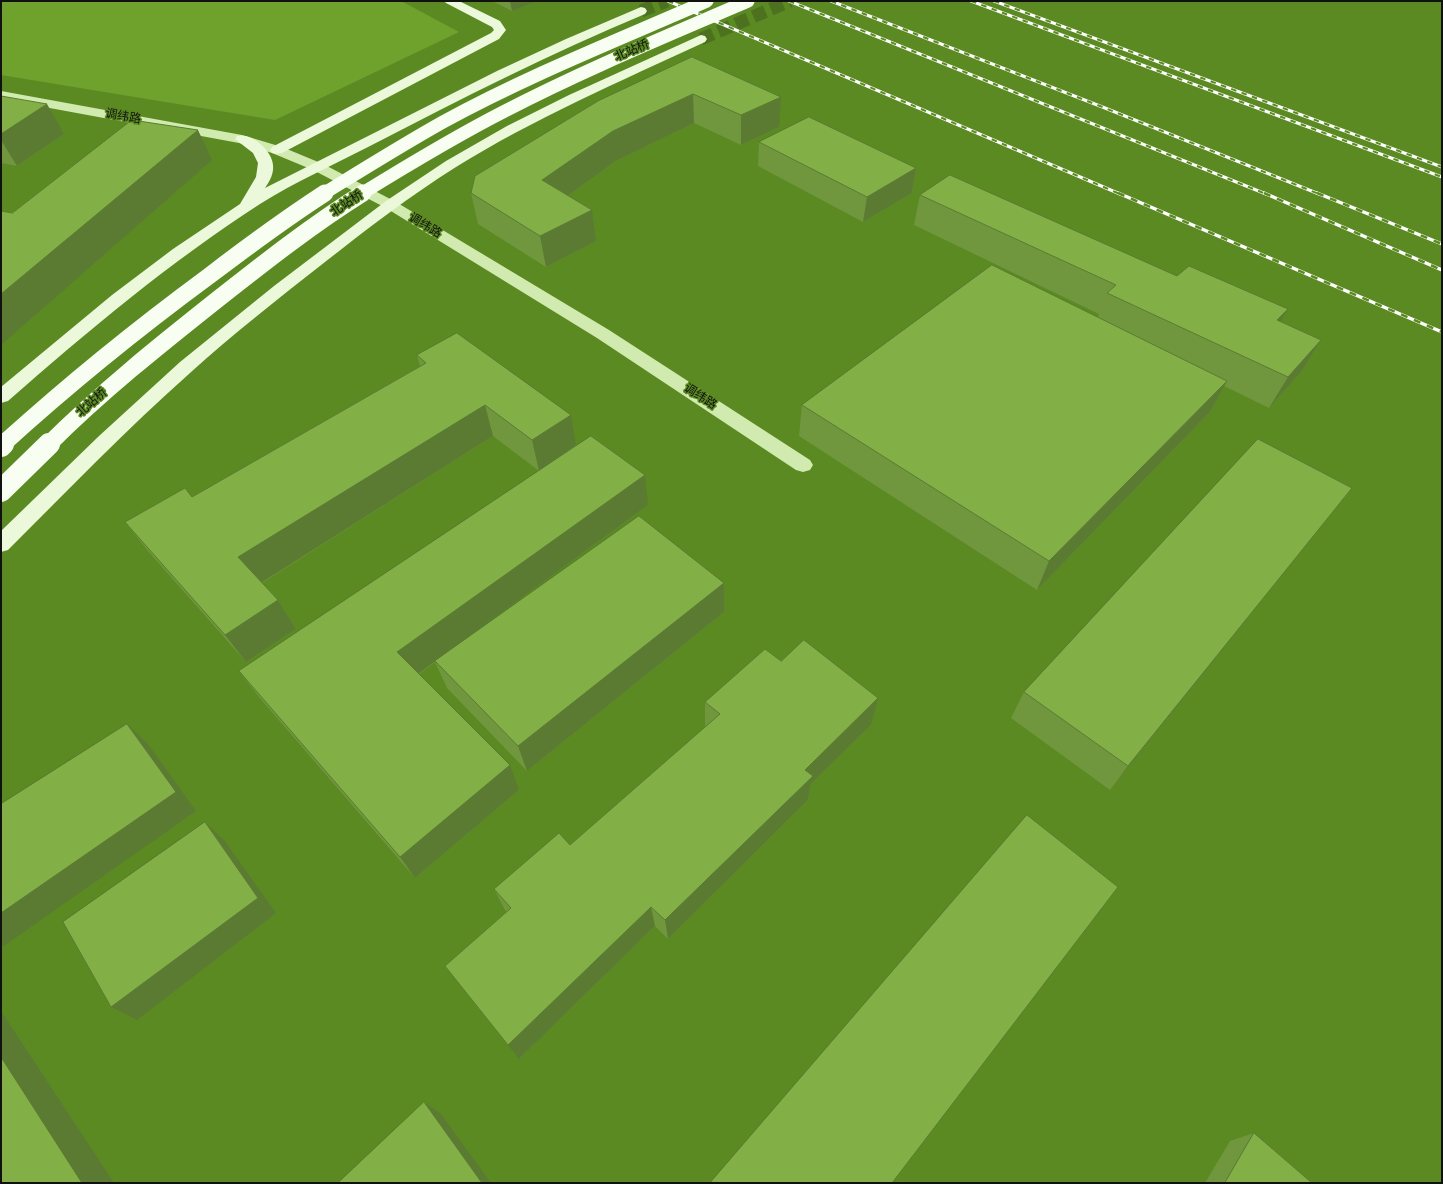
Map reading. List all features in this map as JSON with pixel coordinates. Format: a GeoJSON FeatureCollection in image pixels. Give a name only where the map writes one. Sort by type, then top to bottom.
{"type":"FeatureCollection","features":[{"type":"Feature","properties":{"kind":"main road"},"geometry":{"type":"LineString","coordinates":[[277,150],[495,36],[500,30],[496,24],[450,1]]}},
{"type":"Feature","properties":{"kind":"main road","name":"北站桥"},"geometry":{"type":"LineString","coordinates":[[1,446],[47,404],[152,318],[286,218],[376,161],[444,122],[533,77],[707,1]]}},
{"type":"Feature","properties":{"kind":"main road","name":"北站桥"},"geometry":{"type":"LineString","coordinates":[[1,491],[72,421],[156,348],[293,240],[360,195],[432,151],[505,111],[605,62],[748,1]]}},
{"type":"Feature","properties":{"kind":"main road"},"geometry":{"type":"LineString","coordinates":[[1,397],[110,305],[173,256],[243,208],[318,167],[473,87],[602,27],[641,11]]}},
{"type":"Feature","properties":{"kind":"main road"},"geometry":{"type":"LineString","coordinates":[[1,544],[65,480],[172,379],[256,308],[391,205],[451,164],[508,132],[572,99],[701,39]]}},
{"type":"Feature","properties":{"kind":"main road"},"geometry":{"type":"LineString","coordinates":[[242,139],[259,150],[266,161],[265,175],[258,190],[243,208]]}},
{"type":"Feature","properties":{"kind":"street","name":"调纬路"},"geometry":{"type":"LineString","coordinates":[[1,95],[242,139],[277,150],[318,167],[391,205],[603,334],[804,465]]}},
{"type":"Feature","properties":{"kind":"green space"},"geometry":{"type":"Polygon","coordinates":[[[1,1],[401,1],[459,32],[275,120],[1,75],[1,1]]]}},
{"type":"Feature","properties":{"kind":"building"},"geometry":{"type":"Polygon","coordinates":[[[692,57],[781,97],[741,115],[693,94],[613,131],[542,180],[592,210],[540,236],[471,193],[475,176],[598,101],[692,57]]]}},
{"type":"Feature","properties":{"kind":"building"},"geometry":{"type":"Polygon","coordinates":[[[1,96],[47,104],[1,134],[1,96]]]}},
{"type":"Feature","properties":{"kind":"building"},"geometry":{"type":"Polygon","coordinates":[[[809,117],[916,168],[867,197],[759,142],[809,117]]]}},
{"type":"Feature","properties":{"kind":"building"},"geometry":{"type":"Polygon","coordinates":[[[132,120],[198,130],[1,294],[1,211],[12,213],[132,120]]]}},
{"type":"Feature","properties":{"kind":"building"},"geometry":{"type":"Polygon","coordinates":[[[950,175],[1177,276],[1189,266],[1288,309],[1277,320],[1321,340],[1288,377],[1107,293],[1116,285],[920,195],[950,175]]]}},
{"type":"Feature","properties":{"kind":"building"},"geometry":{"type":"Polygon","coordinates":[[[992,265],[1227,381],[1049,561],[802,405],[992,265]]]}},
{"type":"Feature","properties":{"kind":"building"},"geometry":{"type":"Polygon","coordinates":[[[457,333],[571,415],[532,440],[485,405],[238,557],[278,600],[225,635],[125,522],[185,488],[192,497],[426,363],[417,355],[457,333]]]}},
{"type":"Feature","properties":{"kind":"building"},"geometry":{"type":"Polygon","coordinates":[[[591,436],[645,475],[397,652],[510,765],[400,857],[239,671],[591,436]]]}},
{"type":"Feature","properties":{"kind":"building"},"geometry":{"type":"Polygon","coordinates":[[[1258,439],[1352,488],[1128,766],[1024,692],[1258,439]]]}},
{"type":"Feature","properties":{"kind":"building"},"geometry":{"type":"Polygon","coordinates":[[[639,516],[724,583],[518,746],[435,661],[639,516]]]}},
{"type":"Feature","properties":{"kind":"building"},"geometry":{"type":"Polygon","coordinates":[[[804,640],[878,698],[805,770],[813,776],[665,920],[651,907],[508,1045],[445,966],[511,908],[494,889],[559,833],[570,845],[720,714],[705,702],[765,649],[781,661],[804,640]]]}},
{"type":"Feature","properties":{"kind":"building"},"geometry":{"type":"Polygon","coordinates":[[[127,724],[176,792],[1,913],[1,804],[127,724]]]}},
{"type":"Feature","properties":{"kind":"building"},"geometry":{"type":"Polygon","coordinates":[[[1027,815],[1118,887],[892,1183],[710,1183],[1027,815]]]}},
{"type":"Feature","properties":{"kind":"building"},"geometry":{"type":"Polygon","coordinates":[[[205,822],[258,898],[111,1007],[63,922],[205,822]]]}},
{"type":"Feature","properties":{"kind":"building"},"geometry":{"type":"Polygon","coordinates":[[[1,1057],[82,1183],[1,1183],[1,1057]]]}},
{"type":"Feature","properties":{"kind":"building"},"geometry":{"type":"Polygon","coordinates":[[[424,1102],[482,1183],[338,1183],[424,1102]]]}},
{"type":"Feature","properties":{"kind":"building"},"geometry":{"type":"Polygon","coordinates":[[[1254,1133],[1312,1183],[1225,1183],[1254,1133]]]}},
{"type":"Feature","properties":{"kind":"tunnel"},"geometry":{"type":"LineString","coordinates":[[641,11],[667,1]]}},
{"type":"Feature","properties":{"kind":"tunnel"},"geometry":{"type":"LineString","coordinates":[[701,39],[790,1]]}},
{"type":"Feature","properties":{"kind":"railway"},"geometry":{"type":"LineString","coordinates":[[668,1],[1120,194]]}},
{"type":"Feature","properties":{"kind":"railway"},"geometry":{"type":"LineString","coordinates":[[789,1],[1266,194]]}},
{"type":"Feature","properties":{"kind":"railway"},"geometry":{"type":"LineString","coordinates":[[831,1],[1105,108],[1319,194]]}},
{"type":"Feature","properties":{"kind":"railway"},"geometry":{"type":"LineString","coordinates":[[971,1],[1442,177]]}},
{"type":"Feature","properties":{"kind":"railway"},"geometry":{"type":"LineString","coordinates":[[994,1],[1442,167]]}},
{"type":"Feature","properties":{"kind":"railway"},"geometry":{"type":"LineString","coordinates":[[1118,193],[1442,332]]}},
{"type":"Feature","properties":{"kind":"railway"},"geometry":{"type":"LineString","coordinates":[[1264,193],[1442,270]]}},
{"type":"Feature","properties":{"kind":"railway"},"geometry":{"type":"LineString","coordinates":[[1317,193],[1442,244]]}}]}
